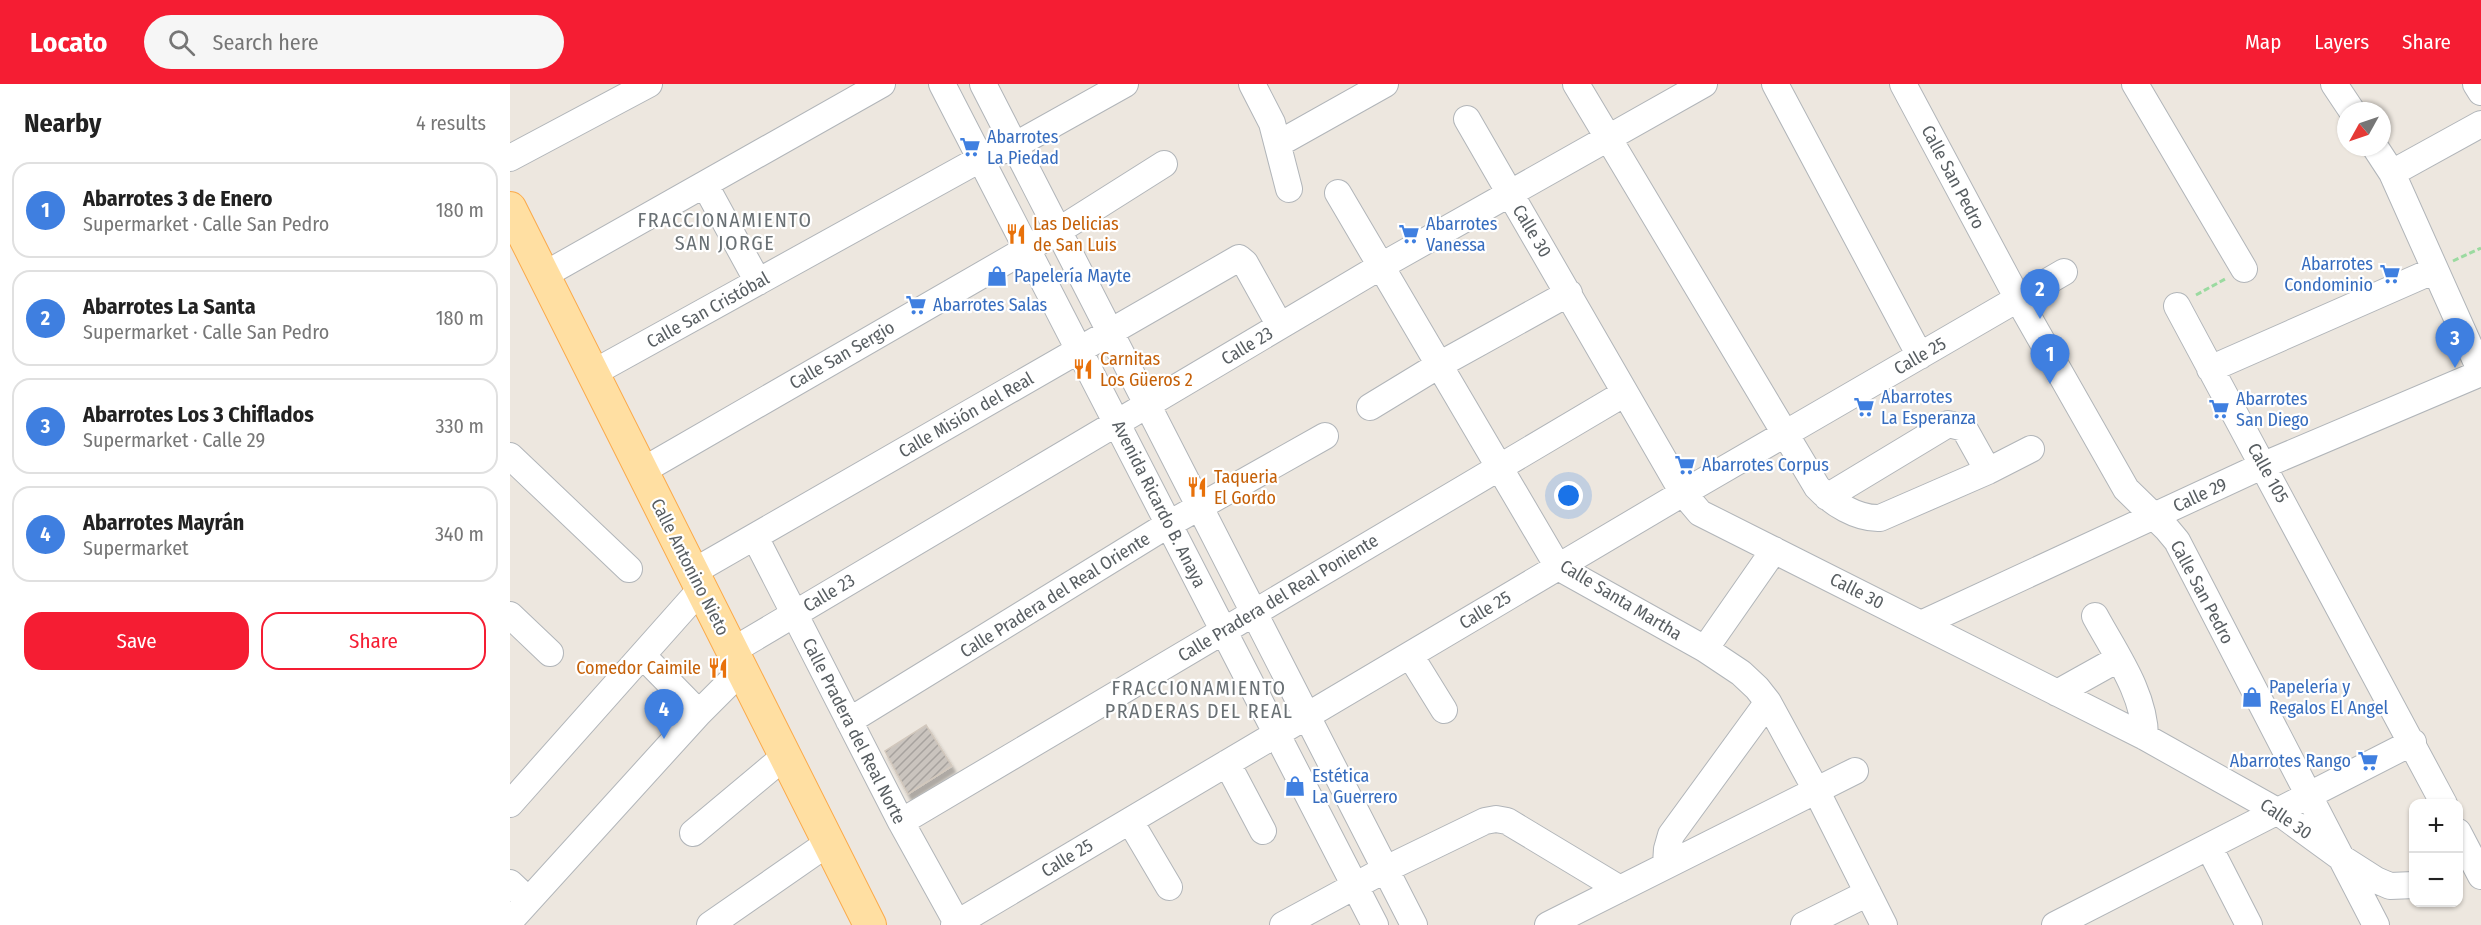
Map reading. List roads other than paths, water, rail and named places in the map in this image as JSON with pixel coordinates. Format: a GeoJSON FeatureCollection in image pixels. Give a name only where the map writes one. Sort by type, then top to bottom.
{"type":"FeatureCollection","features":[{"type":"Feature","properties":{"kind":"main road","name":"Calle Antonino Nieto"},"geometry":{"type":"LineString","coordinates":[[512,217],[544,275],[870,925]]}},
{"type":"Feature","properties":{"kind":"street"},"geometry":{"type":"LineString","coordinates":[[510,158],[650,84]]}},
{"type":"Feature","properties":{"kind":"street"},"geometry":{"type":"LineString","coordinates":[[544,275],[882,84]]}},
{"type":"Feature","properties":{"kind":"street","name":"Avenida Ricardo B. Anaya"},"geometry":{"type":"LineString","coordinates":[[942,84],[1375,925]]}},
{"type":"Feature","properties":{"kind":"street","name":"Avenida Ricardo B. Anaya"},"geometry":{"type":"LineString","coordinates":[[983,84],[1414,925]]}},
{"type":"Feature","properties":{"kind":"street","name":"Calle San Cristóbal"},"geometry":{"type":"LineString","coordinates":[[593,373],[980,159],[1014,146],[1125,84]]}},
{"type":"Feature","properties":{"kind":"street"},"geometry":{"type":"LineString","coordinates":[[1278,144],[1386,84]]}},
{"type":"Feature","properties":{"kind":"street"},"geometry":{"type":"LineString","coordinates":[[1576,84],[1787,433],[1817,487],[1827,498],[1858,515],[1870,519],[1880,518],[1988,471],[2031,449]]}},
{"type":"Feature","properties":{"kind":"street","name":"Calle 23"},"geometry":{"type":"LineString","coordinates":[[510,920],[519,892],[699,713],[737,660],[794,614],[1383,265],[1704,84]]}},
{"type":"Feature","properties":{"kind":"street"},"geometry":{"type":"LineString","coordinates":[[1775,84],[1920,356]]}},
{"type":"Feature","properties":{"kind":"street","name":"Calle San Pedro"},"geometry":{"type":"LineString","coordinates":[[1903,84],[2018,299],[2126,489],[2177,542],[2376,925]]}},
{"type":"Feature","properties":{"kind":"street"},"geometry":{"type":"LineString","coordinates":[[2135,84],[2244,269]]}},
{"type":"Feature","properties":{"kind":"street"},"geometry":{"type":"LineString","coordinates":[[2334,84],[2346,102]]}},
{"type":"Feature","properties":{"kind":"street"},"geometry":{"type":"LineString","coordinates":[[2476,84],[2481,92]]}},
{"type":"Feature","properties":{"kind":"street"},"geometry":{"type":"LineString","coordinates":[[1254,85],[1272,123],[1289,189]]}},
{"type":"Feature","properties":{"kind":"street","name":"Calle 30"},"geometry":{"type":"LineString","coordinates":[[1467,119],[1683,493],[1700,513],[2145,737],[2277,811],[2340,858],[2376,880],[2390,886],[2409,885]]}},
{"type":"Feature","properties":{"kind":"street"},"geometry":{"type":"LineString","coordinates":[[2392,173],[2481,124]]}},
{"type":"Feature","properties":{"kind":"street"},"geometry":{"type":"LineString","coordinates":[[2381,156],[2392,173],[2435,270],[2472,328],[2481,372]]}},
{"type":"Feature","properties":{"kind":"street","name":"Calle San Sergio"},"geometry":{"type":"LineString","coordinates":[[642,471],[1058,231],[1164,164]]}},
{"type":"Feature","properties":{"kind":"street"},"geometry":{"type":"LineString","coordinates":[[705,184],[758,282]]}},
{"type":"Feature","properties":{"kind":"street","name":"Calle Santa Martha"},"geometry":{"type":"LineString","coordinates":[[1338,193],[1383,265],[1558,567],[1705,649],[1741,673],[1768,702],[1816,790],[1884,925]]}},
{"type":"Feature","properties":{"kind":"street","name":"Calle Misión del Real"},"geometry":{"type":"LineString","coordinates":[[510,804],[643,656],[697,581],[755,537],[1239,258],[1245,263],[1280,326]]}},
{"type":"Feature","properties":{"kind":"street"},"geometry":{"type":"LineString","coordinates":[[2211,369],[2435,270]]}},
{"type":"Feature","properties":{"kind":"street","name":"Calle 25"},"geometry":{"type":"LineString","coordinates":[[955,924],[1683,493],[2064,272]]}},
{"type":"Feature","properties":{"kind":"street"},"geometry":{"type":"LineString","coordinates":[[1370,407],[1439,365],[1569,293]]}},
{"type":"Feature","properties":{"kind":"street","name":"Calle 105"},"geometry":{"type":"LineString","coordinates":[[2177,306],[2413,742],[2442,799]]}},
{"type":"Feature","properties":{"kind":"street","name":"Calle 29"},"geometry":{"type":"LineString","coordinates":[[1921,624],[2264,465],[2481,372]]}},
{"type":"Feature","properties":{"kind":"street","name":"Calle Pradera del Real Poniente"},"geometry":{"type":"LineString","coordinates":[[901,822],[1498,466],[1625,393]]}},
{"type":"Feature","properties":{"kind":"street"},"geometry":{"type":"LineString","coordinates":[[1827,498],[1948,424],[1957,424],[1964,428],[1988,471]]}},
{"type":"Feature","properties":{"kind":"street","name":"Calle Pradera del Real Oriente"},"geometry":{"type":"LineString","coordinates":[[849,722],[1169,524],[1325,436]]}},
{"type":"Feature","properties":{"kind":"street"},"geometry":{"type":"LineString","coordinates":[[510,456],[629,569]]}},
{"type":"Feature","properties":{"kind":"street","name":"Calle Pradera del Real Norte"},"geometry":{"type":"LineString","coordinates":[[755,537],[955,924]]}},
{"type":"Feature","properties":{"kind":"street"},"geometry":{"type":"LineString","coordinates":[[1705,649],[1774,550]]}},
{"type":"Feature","properties":{"kind":"street"},"geometry":{"type":"LineString","coordinates":[[510,615],[550,653]]}},
{"type":"Feature","properties":{"kind":"street"},"geometry":{"type":"LineString","coordinates":[[2095,616],[2141,705],[2145,721],[2145,737]]}},
{"type":"Feature","properties":{"kind":"street"},"geometry":{"type":"LineString","coordinates":[[1410,655],[1444,710]]}},
{"type":"Feature","properties":{"kind":"street"},"geometry":{"type":"LineString","coordinates":[[643,656],[699,713]]}},
{"type":"Feature","properties":{"kind":"street"},"geometry":{"type":"LineString","coordinates":[[2057,693],[2118,659]]}},
{"type":"Feature","properties":{"kind":"street"},"geometry":{"type":"LineString","coordinates":[[1666,864],[1671,834],[1768,702]]}},
{"type":"Feature","properties":{"kind":"street"},"geometry":{"type":"LineString","coordinates":[[2055,925],[2413,742]]}},
{"type":"Feature","properties":{"kind":"street"},"geometry":{"type":"LineString","coordinates":[[693,833],[785,756]]}},
{"type":"Feature","properties":{"kind":"street"},"geometry":{"type":"LineString","coordinates":[[1227,763],[1263,831]]}},
{"type":"Feature","properties":{"kind":"street"},"geometry":{"type":"LineString","coordinates":[[1548,925],[1855,771]]}},
{"type":"Feature","properties":{"kind":"street"},"geometry":{"type":"LineString","coordinates":[[1284,925],[1386,869],[1485,821],[1496,819],[1507,821],[1620,889]]}},
{"type":"Feature","properties":{"kind":"street"},"geometry":{"type":"LineString","coordinates":[[1130,821],[1169,887]]}},
{"type":"Feature","properties":{"kind":"street"},"geometry":{"type":"LineString","coordinates":[[710,925],[734,917],[828,843]]}},
{"type":"Feature","properties":{"kind":"street"},"geometry":{"type":"LineString","coordinates":[[2463,843],[2473,865]]}},
{"type":"Feature","properties":{"kind":"street"},"geometry":{"type":"LineString","coordinates":[[2209,846],[2249,925]]}},
{"type":"Feature","properties":{"kind":"street"},"geometry":{"type":"LineString","coordinates":[[1804,925],[1868,893]]}},
{"type":"Feature","properties":{"kind":"place","name":"Abarrotes La Piedad"},"geometry":{"type":"Point","coordinates":[970,147]}},
{"type":"Feature","properties":{"kind":"place","name":"Las Delicias de San Luis"},"geometry":{"type":"Point","coordinates":[1016,234]}},
{"type":"Feature","properties":{"kind":"place","name":"Abarrotes Vanessa"},"geometry":{"type":"Point","coordinates":[1409,234]}},
{"type":"Feature","properties":{"kind":"place","name":"Abarrotes Condominio"},"geometry":{"type":"Point","coordinates":[2390,274]}},
{"type":"Feature","properties":{"kind":"place","name":"Papelería Mayte"},"geometry":{"type":"Point","coordinates":[997,276]}},
{"type":"Feature","properties":{"kind":"place","name":"Abarrotes Salas"},"geometry":{"type":"Point","coordinates":[916,305]}},
{"type":"Feature","properties":{"kind":"place","name":"Abarrotes La Santa"},"geometry":{"type":"Point","coordinates":[2040,319]}},
{"type":"Feature","properties":{"kind":"place","name":"Abarrotes Los 3 Chiflados"},"geometry":{"type":"Point","coordinates":[2455,368]}},
{"type":"Feature","properties":{"kind":"place","name":"Carnitas Los Güeros 2"},"geometry":{"type":"Point","coordinates":[1083,369]}},
{"type":"Feature","properties":{"kind":"place","name":"Abarrotes 3 de Enero"},"geometry":{"type":"Point","coordinates":[2050,384]}},
{"type":"Feature","properties":{"kind":"place","name":"Abarrotes La Esperanza"},"geometry":{"type":"Point","coordinates":[1864,407]}},
{"type":"Feature","properties":{"kind":"place","name":"Abarrotes San Diego"},"geometry":{"type":"Point","coordinates":[2219,409]}},
{"type":"Feature","properties":{"kind":"place","name":"Abarrotes Corpus"},"geometry":{"type":"Point","coordinates":[1685,465]}},
{"type":"Feature","properties":{"kind":"place","name":"Taqueria El Gordo"},"geometry":{"type":"Point","coordinates":[1197,487]}},
{"type":"Feature","properties":{"kind":"place","name":"Comedor Caimile"},"geometry":{"type":"Point","coordinates":[718,668]}},
{"type":"Feature","properties":{"kind":"place","name":"Papelería y Regalos El Angel"},"geometry":{"type":"Point","coordinates":[2252,697]}},
{"type":"Feature","properties":{"kind":"place","name":"Abarrotes Mayrán"},"geometry":{"type":"Point","coordinates":[664,739]}},
{"type":"Feature","properties":{"kind":"place","name":"Abarrotes Rango"},"geometry":{"type":"Point","coordinates":[2368,761]}},
{"type":"Feature","properties":{"kind":"place","name":"Estética La Guerrero"},"geometry":{"type":"Point","coordinates":[1295,786]}},
{"type":"Feature","properties":{"kind":"district","name":"FRACCIONAMIENTO SAN JORGE"},"geometry":{"type":"Point","coordinates":[725,232]}},
{"type":"Feature","properties":{"kind":"district","name":"FRACCIONAMIENTO PRADERAS DEL REAL"},"geometry":{"type":"Point","coordinates":[1199,700]}}]}
